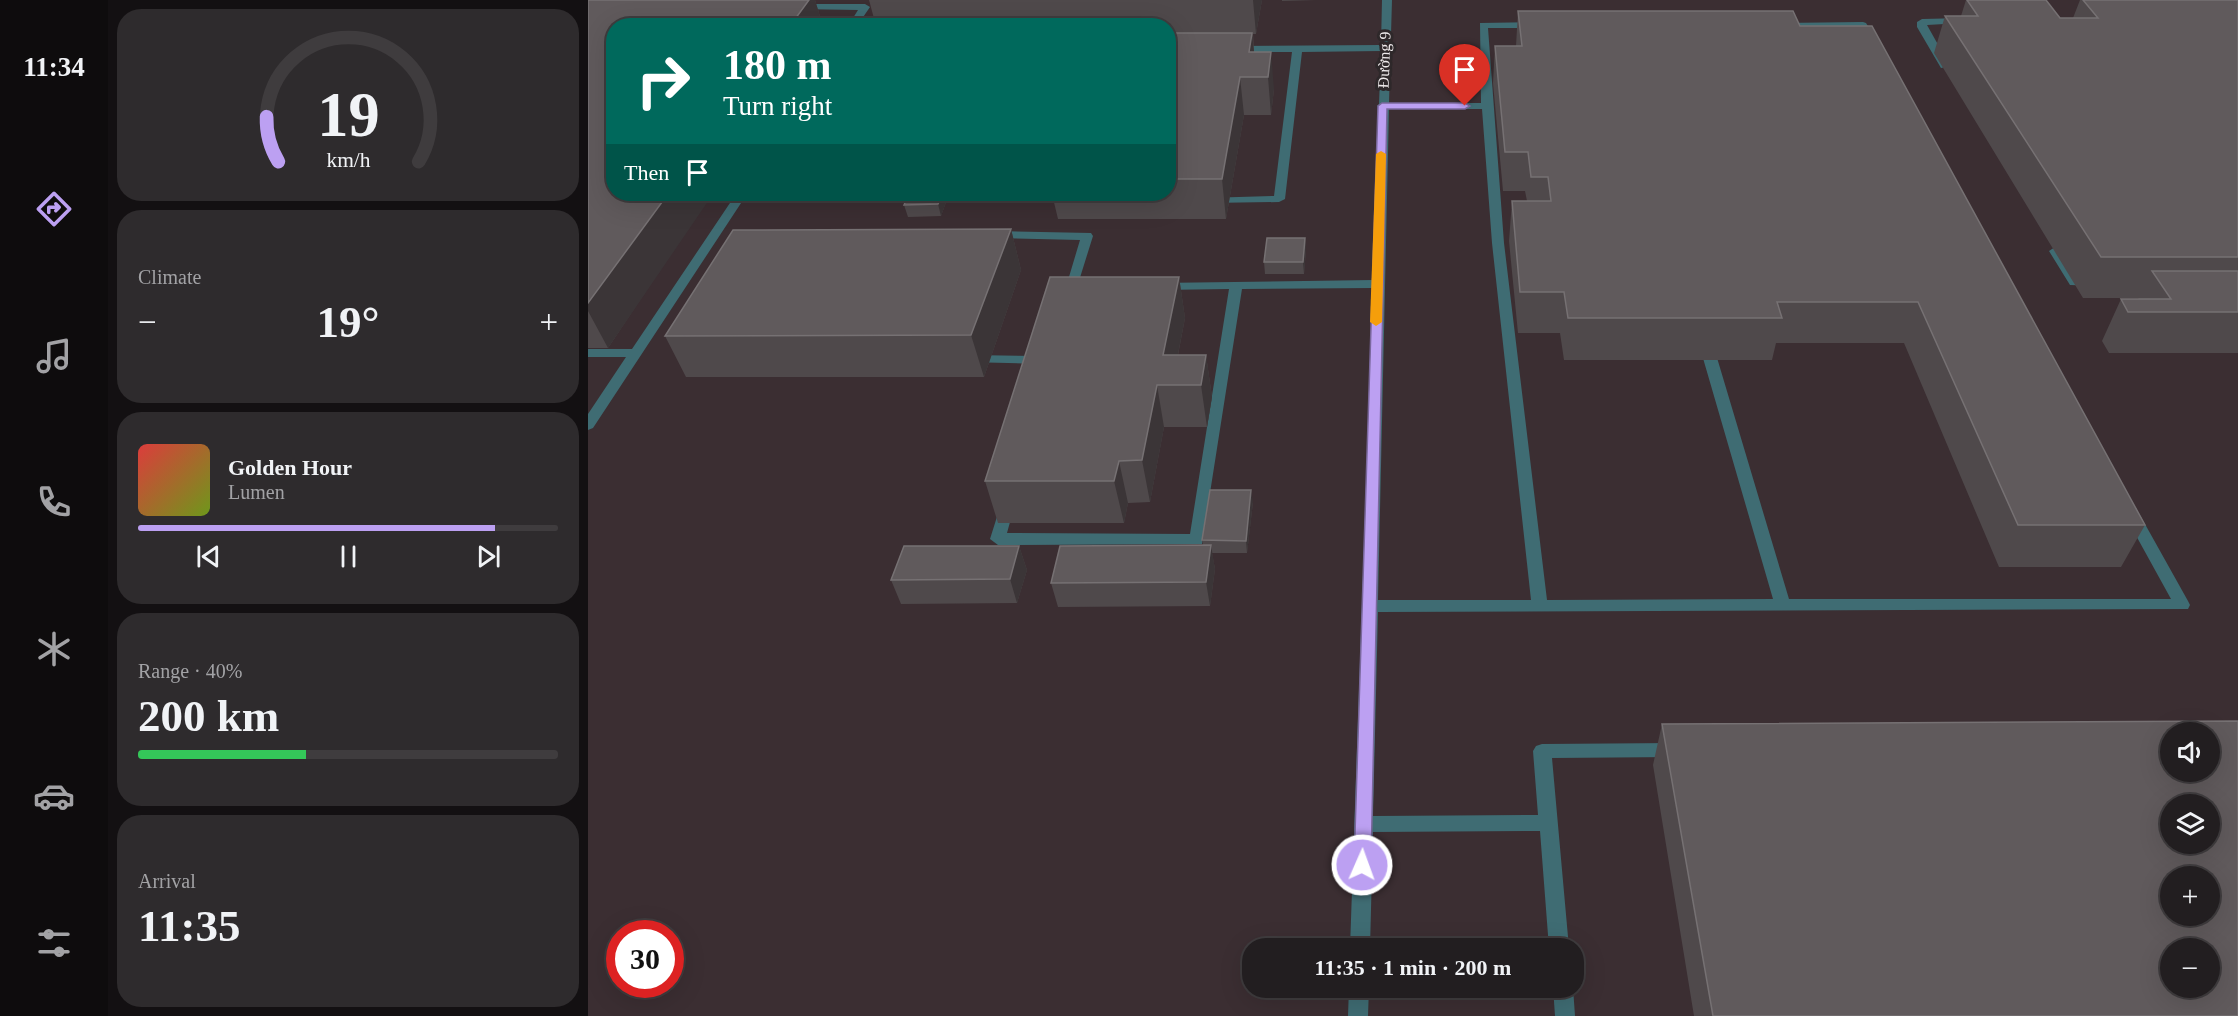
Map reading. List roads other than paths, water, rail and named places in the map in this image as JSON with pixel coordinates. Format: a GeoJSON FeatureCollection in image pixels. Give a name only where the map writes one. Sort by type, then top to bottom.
{"type":"FeatureCollection","features":[{"type":"Feature","properties":{"kind":"street","name":"Đường 9"},"geometry":{"type":"LineString","coordinates":[[1360,938],[1382,106],[1387,0]]}},
{"type":"Feature","properties":{"kind":"street"},"geometry":{"type":"LineString","coordinates":[[784,7],[864,7],[857,18]]}},
{"type":"Feature","properties":{"kind":"street"},"geometry":{"type":"LineString","coordinates":[[1953,78],[1922,27],[1922,22],[1979,21]]}},
{"type":"Feature","properties":{"kind":"street"},"geometry":{"type":"LineString","coordinates":[[1540,606],[1486,106],[1483,25],[1554,25]]}},
{"type":"Feature","properties":{"kind":"street"},"geometry":{"type":"LineString","coordinates":[[1766,26],[1863,25],[1880,56]]}},
{"type":"Feature","properties":{"kind":"street"},"geometry":{"type":"LineString","coordinates":[[1196,200],[1279,199],[1297,48]]}},
{"type":"Feature","properties":{"kind":"street"},"geometry":{"type":"LineString","coordinates":[[1227,49],[1385,48]]}},
{"type":"Feature","properties":{"kind":"street"},"geometry":{"type":"LineString","coordinates":[[1382,106],[1486,106]]}},
{"type":"Feature","properties":{"kind":"street"},"geometry":{"type":"LineString","coordinates":[[588,425],[736,201]]}},
{"type":"Feature","properties":{"kind":"street"},"geometry":{"type":"LineString","coordinates":[[981,235],[1087,236],[1078,287],[1066,308]]}},
{"type":"Feature","properties":{"kind":"street"},"geometry":{"type":"LineString","coordinates":[[2049,242],[2074,282],[2109,283]]}},
{"type":"Feature","properties":{"kind":"street"},"geometry":{"type":"LineString","coordinates":[[1142,286],[1377,284]]}},
{"type":"Feature","properties":{"kind":"street"},"geometry":{"type":"LineString","coordinates":[[1011,494],[998,538],[1197,540],[1236,285]]}},
{"type":"Feature","properties":{"kind":"street"},"geometry":{"type":"LineString","coordinates":[[1705,341],[1783,605]]}},
{"type":"Feature","properties":{"kind":"street"},"geometry":{"type":"LineString","coordinates":[[588,353],[636,353]]}},
{"type":"Feature","properties":{"kind":"street"},"geometry":{"type":"LineString","coordinates":[[955,359],[1050,360]]}},
{"type":"Feature","properties":{"kind":"street"},"geometry":{"type":"LineString","coordinates":[[1369,606],[2182,605],[2125,501]]}},
{"type":"Feature","properties":{"kind":"street"},"geometry":{"type":"LineString","coordinates":[[1558,938],[1542,751],[1696,749]]}},
{"type":"Feature","properties":{"kind":"street"},"geometry":{"type":"LineString","coordinates":[[1364,824],[1548,823]]}},
{"type":"Feature","properties":{"kind":"street"},"geometry":{"type":"LineString","coordinates":[[1358,1016],[1359,998]]}},
{"type":"Feature","properties":{"kind":"street"},"geometry":{"type":"LineString","coordinates":[[1564,998],[1565,1016]]}}]}
